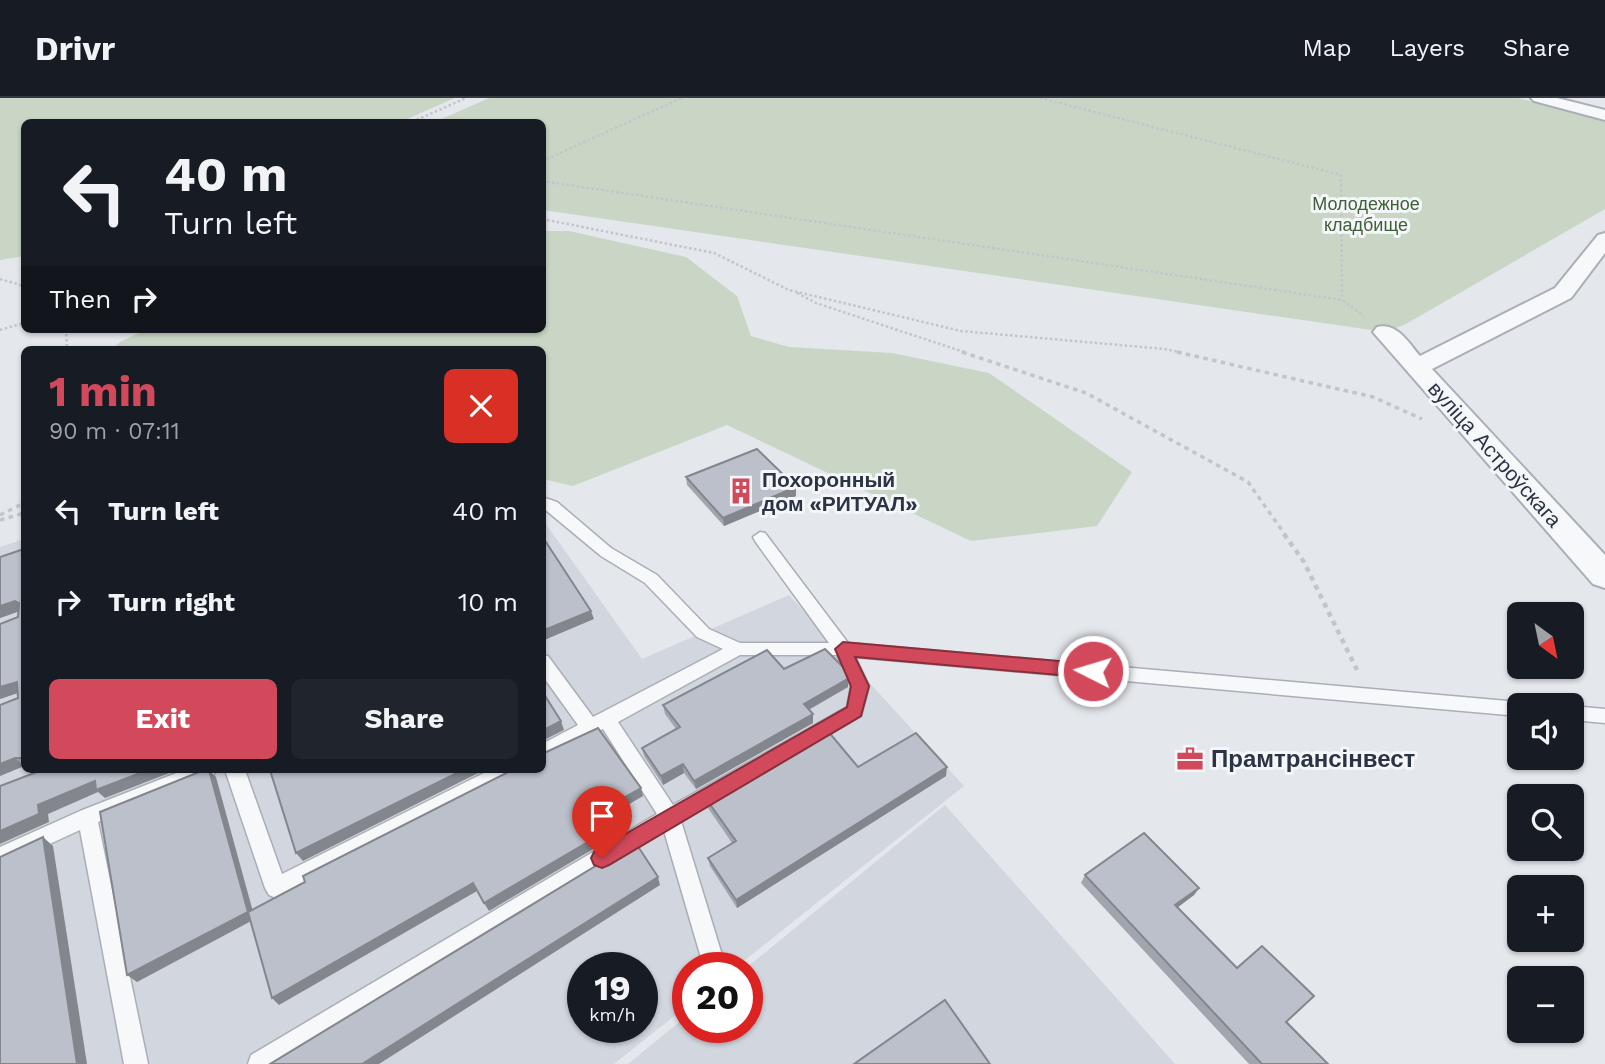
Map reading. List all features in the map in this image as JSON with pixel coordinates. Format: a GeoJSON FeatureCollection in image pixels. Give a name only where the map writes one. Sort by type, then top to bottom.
{"type":"FeatureCollection","features":[{"type":"Feature","properties":{"kind":"street"},"geometry":{"type":"LineString","coordinates":[[1539,98],[1605,115]]}},
{"type":"Feature","properties":{"kind":"street"},"geometry":{"type":"LineString","coordinates":[[1417,367],[1563,293],[1605,239]]}},
{"type":"Feature","properties":{"kind":"street","name":"вуліца Астроўскага"},"geometry":{"type":"LineString","coordinates":[[1385,331],[1605,576]]}},
{"type":"Feature","properties":{"kind":"lane"},"geometry":{"type":"LineString","coordinates":[[546,503],[606,552],[651,579],[703,633],[738,649],[843,649],[1507,708]]}},
{"type":"Feature","properties":{"kind":"lane"},"geometry":{"type":"LineString","coordinates":[[260,1064],[670,817],[855,711],[860,686],[843,649],[760,537]]}},
{"type":"Feature","properties":{"kind":"lane"},"geometry":{"type":"LineString","coordinates":[[546,751],[738,649]]}},
{"type":"Feature","properties":{"kind":"lane"},"geometry":{"type":"LineString","coordinates":[[546,664],[599,724],[670,817],[710,952]]}},
{"type":"Feature","properties":{"kind":"lane"},"geometry":{"type":"LineString","coordinates":[[1584,714],[1605,716]]}},
{"type":"Feature","properties":{"kind":"lane"},"geometry":{"type":"LineString","coordinates":[[0,857],[87,817],[198,773]]}},
{"type":"Feature","properties":{"kind":"lane"},"geometry":{"type":"LineString","coordinates":[[236,773],[276,888],[502,773]]}},
{"type":"Feature","properties":{"kind":"lane"},"geometry":{"type":"LineString","coordinates":[[87,817],[136,1064]]}},
{"type":"Feature","properties":{"kind":"path"},"geometry":{"type":"LineString","coordinates":[[419,119],[466,98]]}},
{"type":"Feature","properties":{"kind":"path"},"geometry":{"type":"LineString","coordinates":[[546,159],[682,98]]}},
{"type":"Feature","properties":{"kind":"path"},"geometry":{"type":"LineString","coordinates":[[546,182],[1342,300],[1341,175],[1040,98]]}},
{"type":"Feature","properties":{"kind":"path"},"geometry":{"type":"LineString","coordinates":[[546,220],[714,253],[816,303],[1086,393],[1248,482],[1304,562],[1369,696]]}},
{"type":"Feature","properties":{"kind":"path"},"geometry":{"type":"LineString","coordinates":[[0,279],[21,285]]}},
{"type":"Feature","properties":{"kind":"path"},"geometry":{"type":"LineString","coordinates":[[789,289],[961,331],[1165,348],[1373,397],[1432,423]]}},
{"type":"Feature","properties":{"kind":"path"},"geometry":{"type":"LineString","coordinates":[[0,330],[21,324]]}},
{"type":"Feature","properties":{"kind":"path"},"geometry":{"type":"LineString","coordinates":[[0,515],[21,504]]}},
{"type":"Feature","properties":{"kind":"path"},"geometry":{"type":"LineString","coordinates":[[0,520],[21,514]]}},
{"type":"Feature","properties":{"kind":"shaded area"},"geometry":{"type":"Polygon","coordinates":[[[546,524],[642,659],[789,595],[964,786],[755,952],[672,952],[672,1018],[658,1029],[658,952],[567,952],[567,1043],[640,1043],[614,1064],[0,1064],[0,547],[21,540],[21,773],[546,773],[546,524]]]}},
{"type":"Feature","properties":{"kind":"shaded area"},"geometry":{"type":"Polygon","coordinates":[[[945,805],[1175,1064],[628,1064],[654,1043],[658,1043],[658,1040],[672,1028],[672,1043],[763,1043],[763,954],[945,805]]]}},
{"type":"Feature","properties":{"kind":"green space"},"geometry":{"type":"Polygon","coordinates":[[[0,98],[455,98],[407,119],[21,119],[21,256],[0,260],[0,98]]]}},
{"type":"Feature","properties":{"kind":"green space","name":"Молодежное кладбище"},"geometry":{"type":"Polygon","coordinates":[[[489,98],[1518,98],[1605,121],[1605,209],[1406,324],[1385,332],[546,210],[546,119],[442,119],[489,98]]]}},
{"type":"Feature","properties":{"kind":"green space"},"geometry":{"type":"Polygon","coordinates":[[[546,231],[569,231],[686,257],[737,296],[751,336],[789,347],[892,353],[989,373],[1132,472],[1097,526],[971,541],[727,425],[573,486],[546,480],[546,346],[116,346],[139,333],[546,333],[546,231]]]}},
{"type":"Feature","properties":{"kind":"building","name":"Похоронный дом «РИТУАЛ»"},"geometry":{"type":"Polygon","coordinates":[[[757,449],[796,487],[723,518],[686,477],[757,449]]]}},
{"type":"Feature","properties":{"kind":"building"},"geometry":{"type":"Polygon","coordinates":[[[546,542],[591,611],[546,629],[546,542]]]}},
{"type":"Feature","properties":{"kind":"building"},"geometry":{"type":"Polygon","coordinates":[[[21,550],[21,758],[0,764],[0,705],[18,698],[17,682],[0,687],[0,624],[18,617],[19,603],[15,601],[0,606],[0,557],[21,550]]]}},
{"type":"Feature","properties":{"kind":"building"},"geometry":{"type":"Polygon","coordinates":[[[825,649],[845,669],[849,678],[804,704],[813,714],[694,781],[683,764],[661,776],[642,748],[680,727],[663,705],[767,650],[784,669],[825,649]]]}},
{"type":"Feature","properties":{"kind":"building"},"geometry":{"type":"Polygon","coordinates":[[[546,697],[561,721],[546,729],[546,697]]]}},
{"type":"Feature","properties":{"kind":"building"},"geometry":{"type":"Polygon","coordinates":[[[598,728],[641,788],[611,805],[622,822],[484,903],[473,883],[272,998],[248,912],[305,882],[303,876],[506,773],[546,773],[546,752],[598,728]]]}},
{"type":"Feature","properties":{"kind":"building"},"geometry":{"type":"Polygon","coordinates":[[[827,730],[858,767],[916,733],[947,767],[736,900],[708,858],[736,841],[707,800],[827,730]]]}},
{"type":"Feature","properties":{"kind":"building"},"geometry":{"type":"Polygon","coordinates":[[[34,773],[140,773],[96,790],[95,781],[38,805],[39,814],[0,831],[0,786],[34,773]]]}},
{"type":"Feature","properties":{"kind":"building"},"geometry":{"type":"Polygon","coordinates":[[[197,773],[210,773],[248,912],[127,975],[100,812],[197,773]]]}},
{"type":"Feature","properties":{"kind":"building"},"geometry":{"type":"Polygon","coordinates":[[[271,773],[457,773],[296,853],[271,773]]]}},
{"type":"Feature","properties":{"kind":"building"},"geometry":{"type":"Polygon","coordinates":[[[1144,833],[1199,888],[1175,905],[1237,968],[1262,946],[1314,996],[1286,1022],[1328,1064],[1262,1064],[1085,875],[1144,833]]]}},
{"type":"Feature","properties":{"kind":"building"},"geometry":{"type":"Polygon","coordinates":[[[43,837],[77,1064],[0,1064],[0,857],[43,837]]]}},
{"type":"Feature","properties":{"kind":"building"},"geometry":{"type":"Polygon","coordinates":[[[635,842],[658,877],[362,1064],[270,1064],[635,842]]]}},
{"type":"Feature","properties":{"kind":"building"},"geometry":{"type":"Polygon","coordinates":[[[945,1000],[990,1064],[854,1064],[945,1000]]]}},
{"type":"Feature","properties":{"kind":"place","name":"Похоронный дом «РИТУАЛ»"},"geometry":{"type":"Point","coordinates":[741,491]}},
{"type":"Feature","properties":{"kind":"place","name":"Прамтрансінвест"},"geometry":{"type":"Point","coordinates":[1190,759]}},
{"type":"Feature","properties":{"kind":"route"},"geometry":{"type":"LineString","coordinates":[[602,858],[855,711],[860,686],[843,649],[1093,671]]}}]}
